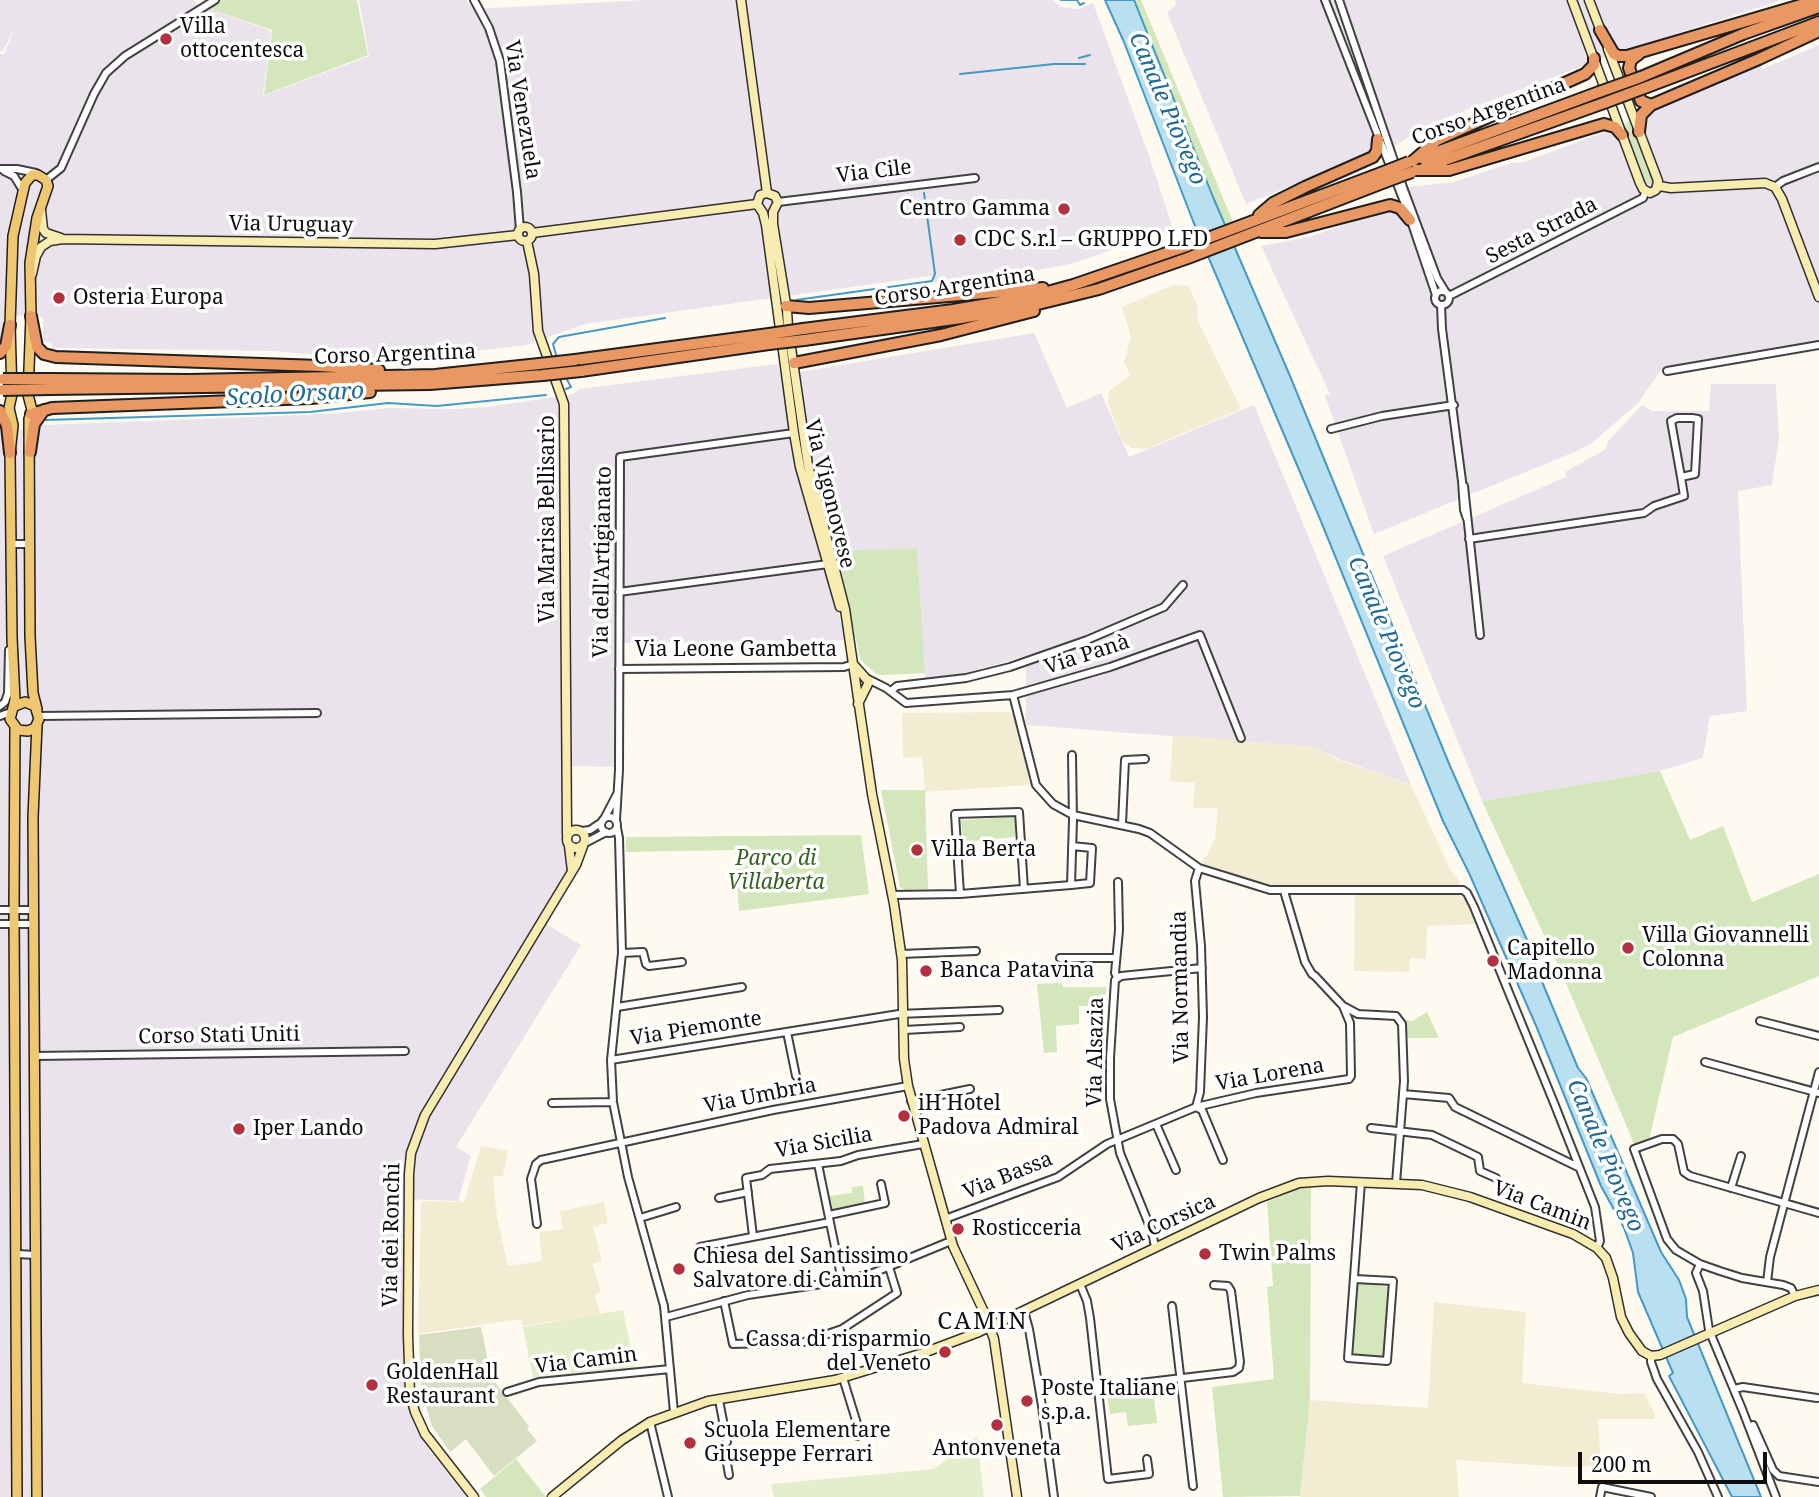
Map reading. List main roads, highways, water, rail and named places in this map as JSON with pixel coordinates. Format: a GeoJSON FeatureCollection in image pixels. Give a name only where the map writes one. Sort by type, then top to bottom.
{"type":"FeatureCollection","features":[{"type":"Feature","properties":{"kind":"highway"},"geometry":{"type":"LineString","coordinates":[[1600,30],[1614,54],[1619,56],[1641,53],[1818,0]]}},
{"type":"Feature","properties":{"kind":"highway","name":"Corso Argentina"},"geometry":{"type":"LineString","coordinates":[[50,384],[422,376],[487,371],[961,318],[1030,306],[1099,289],[1186,252],[1413,166],[1744,34],[1819,8]]}},
{"type":"Feature","properties":{"kind":"highway","name":"Corso Argentina"},"geometry":{"type":"LineString","coordinates":[[1413,166],[1604,103],[1819,22]]}},
{"type":"Feature","properties":{"kind":"highway"},"geometry":{"type":"LineString","coordinates":[[1639,132],[1641,115],[1651,105],[1819,31]]}},
{"type":"Feature","properties":{"kind":"highway"},"geometry":{"type":"LineString","coordinates":[[1641,53],[1632,60],[1629,68],[1641,101],[1651,105]]}},
{"type":"Feature","properties":{"kind":"highway"},"geometry":{"type":"LineString","coordinates":[[1413,166],[1437,140],[1585,74],[1594,65],[1594,58]]}},
{"type":"Feature","properties":{"kind":"highway"},"geometry":{"type":"LineString","coordinates":[[1413,166],[1450,170],[1604,124],[1615,127],[1622,135]]}},
{"type":"Feature","properties":{"kind":"highway"},"geometry":{"type":"LineString","coordinates":[[1249,228],[1273,204],[1373,157],[1377,151],[1378,139]]}},
{"type":"Feature","properties":{"kind":"highway"},"geometry":{"type":"LineString","coordinates":[[1249,228],[1286,232],[1390,205],[1400,208],[1410,220]]}},
{"type":"Feature","properties":{"kind":"highway","name":"Corso Argentina"},"geometry":{"type":"LineString","coordinates":[[804,335],[1028,297],[1186,252]]}},
{"type":"Feature","properties":{"kind":"highway"},"geometry":{"type":"LineString","coordinates":[[782,309],[1073,285]]}},
{"type":"Feature","properties":{"kind":"highway"},"geometry":{"type":"LineString","coordinates":[[789,362],[979,327],[1099,289]]}},
{"type":"Feature","properties":{"kind":"highway"},"geometry":{"type":"LineString","coordinates":[[31,316],[37,347],[44,354],[56,357],[389,371],[487,371]]}},
{"type":"Feature","properties":{"kind":"highway"},"geometry":{"type":"LineString","coordinates":[[0,353],[6,346],[10,325]]}},
{"type":"Feature","properties":{"kind":"highway","name":"Corso Argentina"},"geometry":{"type":"LineString","coordinates":[[50,384],[306,387],[459,383],[581,371],[769,339]]}},
{"type":"Feature","properties":{"kind":"highway"},"geometry":{"type":"LineString","coordinates":[[30,413],[45,409],[311,398],[416,390],[459,383]]}},
{"type":"Feature","properties":{"kind":"highway"},"geometry":{"type":"LineString","coordinates":[[4,386],[50,384]]}},
{"type":"Feature","properties":{"kind":"highway"},"geometry":{"type":"LineString","coordinates":[[30,452],[34,424],[45,409]]}},
{"type":"Feature","properties":{"kind":"highway"},"geometry":{"type":"LineString","coordinates":[[5,413],[10,453]]}},
{"type":"Feature","properties":{"kind":"main road"},"geometry":{"type":"LineString","coordinates":[[30,413],[21,423],[5,413],[4,386],[10,325],[13,236],[22,189],[28,178],[46,177],[48,186],[32,242],[28,395],[30,413],[30,636],[33,693],[38,717],[33,817],[37,1497]]}},
{"type":"Feature","properties":{"kind":"main road"},"geometry":{"type":"LineString","coordinates":[[10,453],[17,1497]]}},
{"type":"Feature","properties":{"kind":"main road"},"geometry":{"type":"LineString","coordinates":[[13,709],[29,703],[38,717]]}},
{"type":"Feature","properties":{"kind":"main road"},"geometry":{"type":"LineString","coordinates":[[13,726],[28,732],[38,717]]}},
{"type":"Feature","properties":{"kind":"water","name":"Canale Piovego"},"geometry":{"type":"Polygon","coordinates":[[[1105,0],[1134,0],[1213,197],[1290,376],[1450,766],[1531,949],[1533,960],[1578,1068],[1586,1078],[1661,1252],[1679,1280],[1686,1299],[1687,1317],[1761,1497],[1732,1497],[1669,1376],[1673,1373],[1638,1292],[1633,1253],[1624,1228],[1601,1186],[1537,1028],[1469,873],[1443,821],[1320,519],[1193,221],[1124,42],[1105,0]]]}},
{"type":"Feature","properties":{"kind":"waterway"},"geometry":{"type":"LineString","coordinates":[[1061,0],[1077,0],[1080,5],[1084,3]]}},
{"type":"Feature","properties":{"kind":"waterway"},"geometry":{"type":"LineString","coordinates":[[1079,58],[1090,55]]}},
{"type":"Feature","properties":{"kind":"waterway","name":"Scolo Orsaro"},"geometry":{"type":"LineString","coordinates":[[960,74],[1054,64],[1085,64]]}},
{"type":"Feature","properties":{"kind":"waterway","name":"Scolo Orsaro"},"geometry":{"type":"LineString","coordinates":[[796,300],[932,281],[935,274],[924,193]]}},
{"type":"Feature","properties":{"kind":"waterway","name":"Scolo Orsaro"},"geometry":{"type":"LineString","coordinates":[[557,358],[553,344],[559,337],[665,318]]}},
{"type":"Feature","properties":{"kind":"waterway","name":"Scolo Orsaro"},"geometry":{"type":"LineString","coordinates":[[565,376],[571,387],[566,389]]}},
{"type":"Feature","properties":{"kind":"waterway","name":"Scolo Orsaro"},"geometry":{"type":"LineString","coordinates":[[45,420],[310,412],[388,403],[437,406],[546,395]]}},
{"type":"Feature","properties":{"kind":"place","name":"Villa ottocentesca"},"geometry":{"type":"Point","coordinates":[166,39]}},
{"type":"Feature","properties":{"kind":"place","name":"Centro Gamma"},"geometry":{"type":"Point","coordinates":[1064,209]}},
{"type":"Feature","properties":{"kind":"place","name":"CDC S.r.l – GRUPPO LFD"},"geometry":{"type":"Point","coordinates":[960,240]}},
{"type":"Feature","properties":{"kind":"place","name":"Osteria Europa"},"geometry":{"type":"Point","coordinates":[59,298]}},
{"type":"Feature","properties":{"kind":"place","name":"Villa Berta"},"geometry":{"type":"Point","coordinates":[917,850]}},
{"type":"Feature","properties":{"kind":"place","name":"Villa Giovannelli Colonna"},"geometry":{"type":"Point","coordinates":[1628,948]}},
{"type":"Feature","properties":{"kind":"place","name":"Capitello Madonna"},"geometry":{"type":"Point","coordinates":[1493,961]}},
{"type":"Feature","properties":{"kind":"place","name":"Banca Patavina"},"geometry":{"type":"Point","coordinates":[926,971]}},
{"type":"Feature","properties":{"kind":"place","name":"iH Hotel Padova Admiral"},"geometry":{"type":"Point","coordinates":[904,1116]}},
{"type":"Feature","properties":{"kind":"place","name":"Iper Lando"},"geometry":{"type":"Point","coordinates":[239,1129]}},
{"type":"Feature","properties":{"kind":"place","name":"Rosticceria"},"geometry":{"type":"Point","coordinates":[958,1229]}},
{"type":"Feature","properties":{"kind":"place","name":"Twin Palms"},"geometry":{"type":"Point","coordinates":[1205,1254]}},
{"type":"Feature","properties":{"kind":"place","name":"Chiesa del Santissimo Salvatore di Camin"},"geometry":{"type":"Point","coordinates":[679,1269]}},
{"type":"Feature","properties":{"kind":"place","name":"Cassa di risparmio del Veneto"},"geometry":{"type":"Point","coordinates":[945,1352]}},
{"type":"Feature","properties":{"kind":"place","name":"GoldenHall Restaurant"},"geometry":{"type":"Point","coordinates":[372,1385]}},
{"type":"Feature","properties":{"kind":"place","name":"Poste Italiane s.p.a."},"geometry":{"type":"Point","coordinates":[1027,1401]}},
{"type":"Feature","properties":{"kind":"place","name":"Antonveneta"},"geometry":{"type":"Point","coordinates":[997,1425]}},
{"type":"Feature","properties":{"kind":"place","name":"Scuola Elementare Giuseppe Ferrari"},"geometry":{"type":"Point","coordinates":[690,1443]}},
{"type":"Feature","properties":{"kind":"district","name":"CAMIN"},"geometry":{"type":"Point","coordinates":[983,1322]}},
{"type":"Feature","properties":{"kind":"park label","name":"Parco di Villaberta"},"geometry":{"type":"Point","coordinates":[776,871]}}]}
